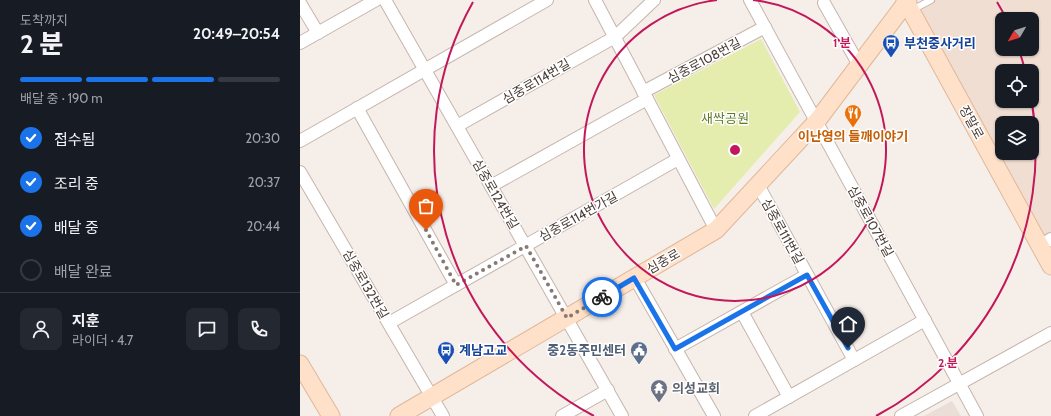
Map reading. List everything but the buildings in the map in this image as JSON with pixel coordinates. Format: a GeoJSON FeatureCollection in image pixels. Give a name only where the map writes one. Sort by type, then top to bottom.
{"type":"FeatureCollection","features":[{"type":"Feature","properties":{"kind":"street"},"geometry":{"type":"LineString","coordinates":[[300,43],[376,0]]}},
{"type":"Feature","properties":{"kind":"street","name":"심중로124번길"},"geometry":{"type":"LineString","coordinates":[[385,0],[622,416]]}},
{"type":"Feature","properties":{"kind":"street"},"geometry":{"type":"LineString","coordinates":[[300,141],[547,0]]}},
{"type":"Feature","properties":{"kind":"street"},"geometry":{"type":"LineString","coordinates":[[595,0],[716,230]]}},
{"type":"Feature","properties":{"kind":"street"},"geometry":{"type":"LineString","coordinates":[[615,37],[654,0]]}},
{"type":"Feature","properties":{"kind":"street"},"geometry":{"type":"LineString","coordinates":[[750,0],[817,121]]}},
{"type":"Feature","properties":{"kind":"street"},"geometry":{"type":"LineString","coordinates":[[300,3],[318,33]]}},
{"type":"Feature","properties":{"kind":"street"},"geometry":{"type":"LineString","coordinates":[[824,3],[859,65]]}},
{"type":"Feature","properties":{"kind":"street","name":"심중로"},"geometry":{"type":"LineString","coordinates":[[399,416],[716,230],[817,121],[859,65],[908,4]]}},
{"type":"Feature","properties":{"kind":"street","name":"장말로"},"geometry":{"type":"LineString","coordinates":[[908,4],[1045,242],[1051,266]]}},
{"type":"Feature","properties":{"kind":"street","name":"심중로108번길"},"geometry":{"type":"LineString","coordinates":[[645,96],[765,27]]}},
{"type":"Feature","properties":{"kind":"street","name":"심중로114번길"},"geometry":{"type":"LineString","coordinates":[[457,126],[615,37]]}},
{"type":"Feature","properties":{"kind":"street"},"geometry":{"type":"LineString","coordinates":[[491,186],[645,96]]}},
{"type":"Feature","properties":{"kind":"street"},"geometry":{"type":"LineString","coordinates":[[357,108],[456,285]]}},
{"type":"Feature","properties":{"kind":"street","name":"심중로107번길"},"geometry":{"type":"LineString","coordinates":[[817,121],[977,416]]}},
{"type":"Feature","properties":{"kind":"street","name":"심중로114번가길"},"geometry":{"type":"LineString","coordinates":[[388,323],[678,159]]}},
{"type":"Feature","properties":{"kind":"street","name":"심중로132번길"},"geometry":{"type":"LineString","coordinates":[[300,172],[443,416]]}},
{"type":"Feature","properties":{"kind":"street","name":"심중로111번길"},"geometry":{"type":"LineString","coordinates":[[758,185],[854,360]]}},
{"type":"Feature","properties":{"kind":"street"},"geometry":{"type":"LineString","coordinates":[[675,349],[807,275]]}},
{"type":"Feature","properties":{"kind":"street"},"geometry":{"type":"LineString","coordinates":[[634,278],[714,416]]}},
{"type":"Feature","properties":{"kind":"street"},"geometry":{"type":"LineString","coordinates":[[742,312],[789,397]]}},
{"type":"Feature","properties":{"kind":"street"},"geometry":{"type":"LineString","coordinates":[[755,416],[925,320]]}},
{"type":"Feature","properties":{"kind":"street"},"geometry":{"type":"LineString","coordinates":[[901,416],[1051,333]]}},
{"type":"Feature","properties":{"kind":"street"},"geometry":{"type":"LineString","coordinates":[[300,364],[331,416]]}},
{"type":"Feature","properties":{"kind":"street"},"geometry":{"type":"LineString","coordinates":[[562,416],[608,390]]}},
{"type":"Feature","properties":{"kind":"lane"},"geometry":{"type":"LineString","coordinates":[[908,4],[931,0]]}},
{"type":"Feature","properties":{"kind":"shaded area"},"geometry":{"type":"Polygon","coordinates":[[[931,0],[1051,0],[1051,239],[1040,246],[911,11],[931,0]]]}},
{"type":"Feature","properties":{"kind":"shaded area"},"geometry":{"type":"Polygon","coordinates":[[[952,401],[961,416],[924,416],[952,401]]]}},
{"type":"Feature","properties":{"kind":"green space","name":"새싹공원"},"geometry":{"type":"Polygon","coordinates":[[[761,39],[800,112],[714,209],[654,95],[761,39]]]}},
{"type":"Feature","properties":{"kind":"way so far"},"geometry":{"type":"LineString","coordinates":[[426,230],[456,285],[526,246],[567,318],[602,297]]}},
{"type":"Feature","properties":{"kind":"place","name":"부천중사거리"},"geometry":{"type":"Point","coordinates":[891,58]}},
{"type":"Feature","properties":{"kind":"place","name":"이난영의 들깨이야기"},"geometry":{"type":"Point","coordinates":[853,128]}},
{"type":"Feature","properties":{"kind":"place","name":"계남고교"},"geometry":{"type":"Point","coordinates":[446,365]}},
{"type":"Feature","properties":{"kind":"place","name":"중2동주민센터"},"geometry":{"type":"Point","coordinates":[639,365]}},
{"type":"Feature","properties":{"kind":"place","name":"의성교회"},"geometry":{"type":"Point","coordinates":[659,403]}},
{"type":"Feature","properties":{"kind":"route"},"geometry":{"type":"LineString","coordinates":[[602,297],[634,278],[675,349],[807,275],[848,348]]}}]}
